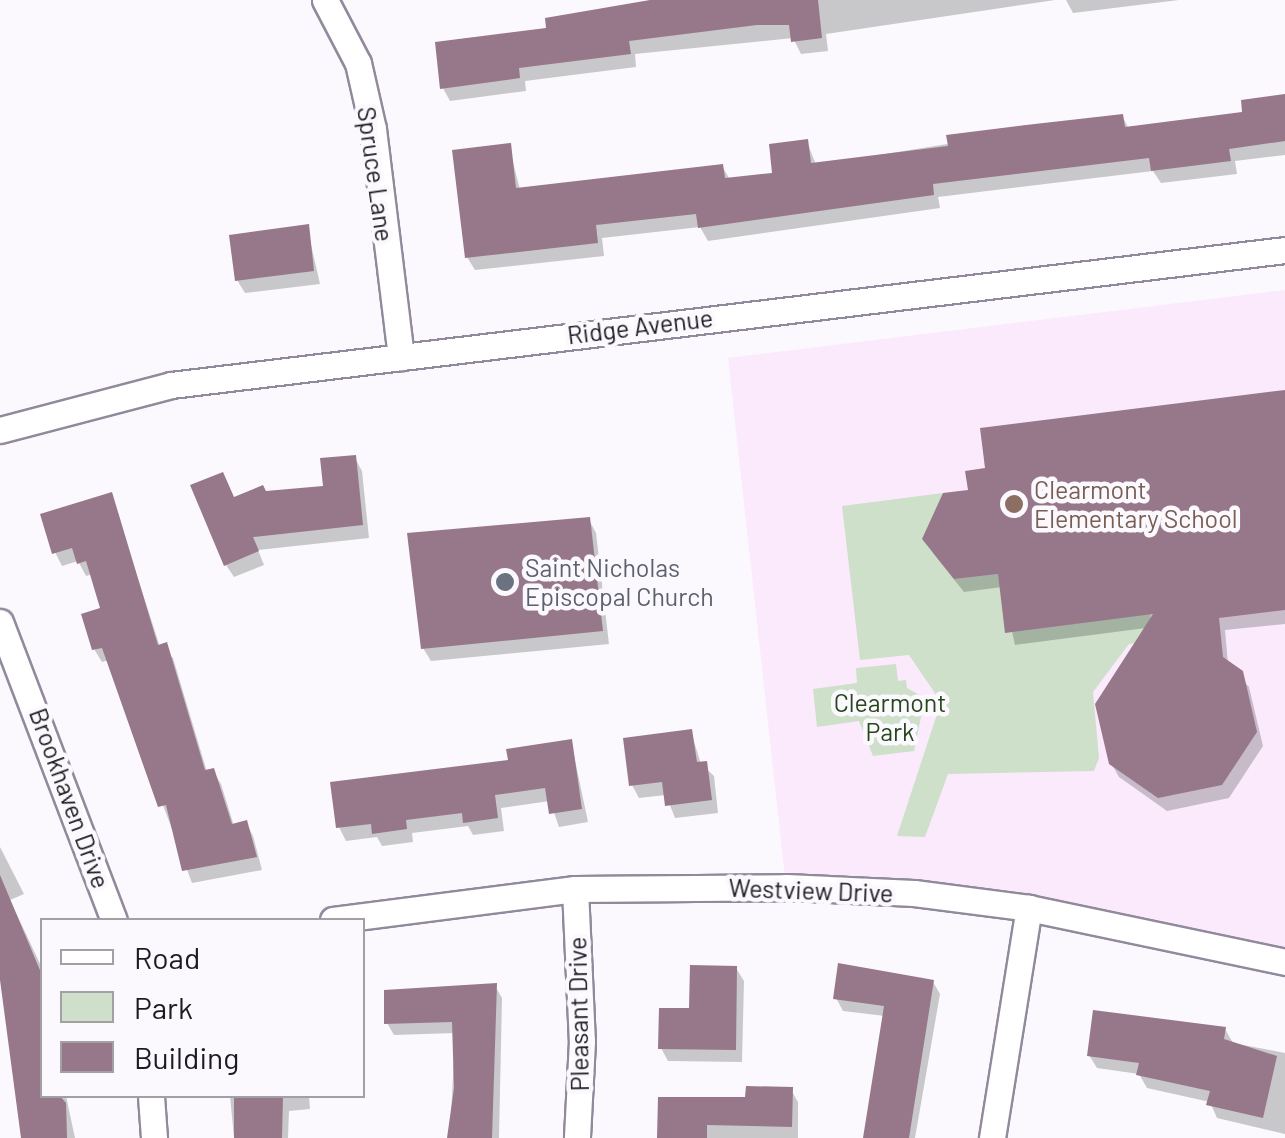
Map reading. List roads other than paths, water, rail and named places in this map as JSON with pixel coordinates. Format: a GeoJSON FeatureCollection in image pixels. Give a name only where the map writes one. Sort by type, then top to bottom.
{"type":"FeatureCollection","features":[{"type":"Feature","properties":{"kind":"street","name":"Spruce Lane"},"geometry":{"type":"LineString","coordinates":[[325,0],[358,63],[372,128],[401,357]]}},
{"type":"Feature","properties":{"kind":"street","name":"Ridge Avenue"},"geometry":{"type":"LineString","coordinates":[[0,430],[171,384],[1285,250]]}},
{"type":"Feature","properties":{"kind":"street","name":"Brookhaven Drive"},"geometry":{"type":"LineString","coordinates":[[0,622],[113,918]]}},
{"type":"Feature","properties":{"kind":"street","name":"Westview Drive"},"geometry":{"type":"LineString","coordinates":[[349,918],[575,889],[841,890],[1029,908],[1285,962]]}},
{"type":"Feature","properties":{"kind":"street","name":"Pleasant Drive"},"geometry":{"type":"LineString","coordinates":[[575,889],[582,1041],[577,1138]]}},
{"type":"Feature","properties":{"kind":"street"},"geometry":{"type":"LineString","coordinates":[[992,1138],[1029,908]]}},
{"type":"Feature","properties":{"kind":"street"},"geometry":{"type":"LineString","coordinates":[[150,1098],[154,1138]]}},
{"type":"Feature","properties":{"kind":"place","name":"Clearmont Elementary School"},"geometry":{"type":"Point","coordinates":[1014,504]}},
{"type":"Feature","properties":{"kind":"place","name":"Saint Nicholas Episcopal Church"},"geometry":{"type":"Point","coordinates":[505,582]}},
{"type":"Feature","properties":{"kind":"park label","name":"Clearmont Park"},"geometry":{"type":"Point","coordinates":[890,718]}}]}
